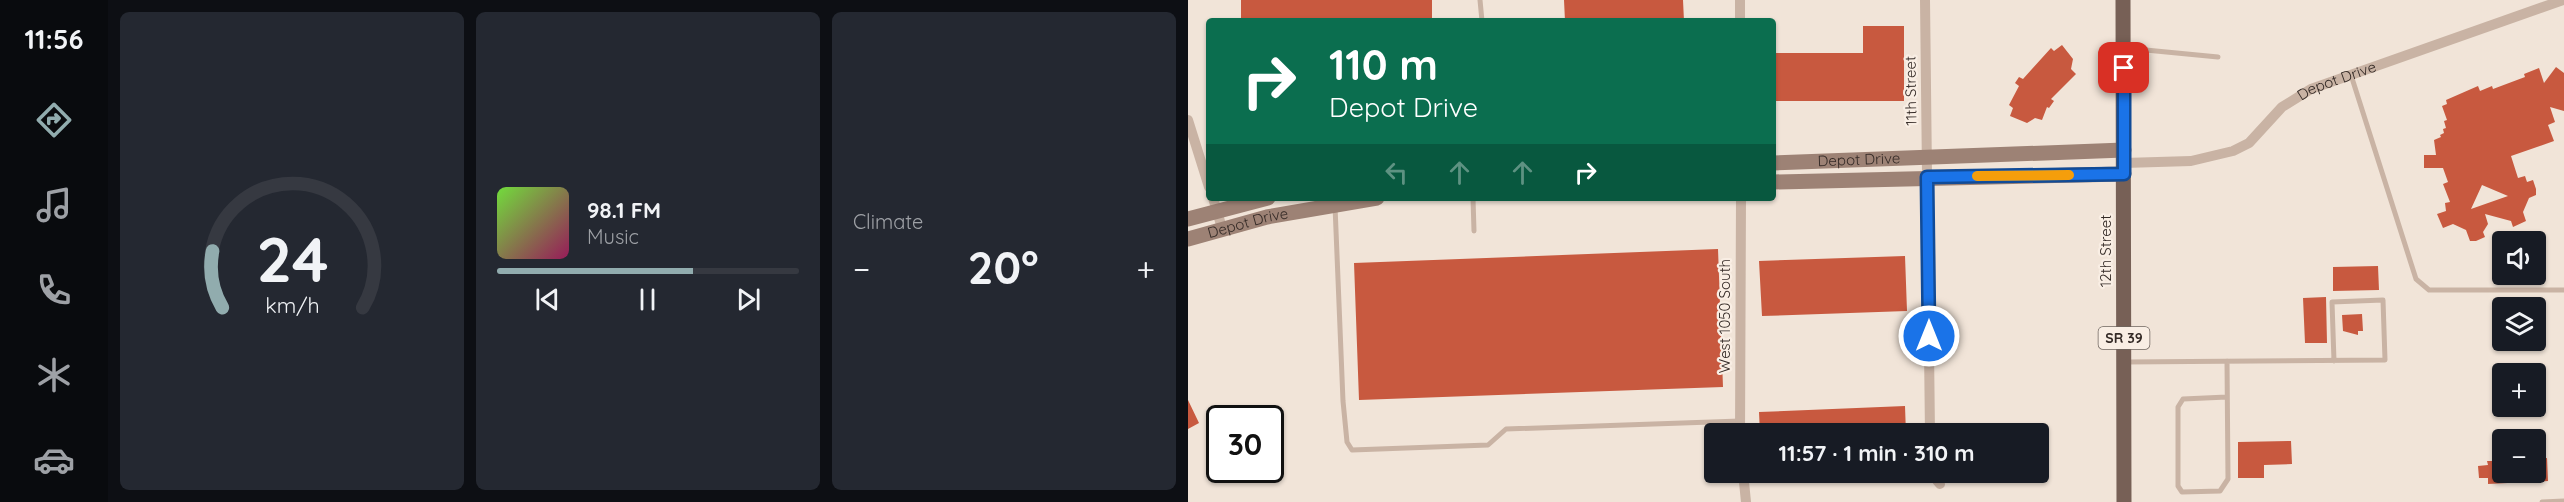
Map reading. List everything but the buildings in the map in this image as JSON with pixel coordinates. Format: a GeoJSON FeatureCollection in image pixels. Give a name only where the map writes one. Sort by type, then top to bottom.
{"type":"FeatureCollection","features":[{"type":"Feature","properties":{"kind":"main road","name":"12th Street"},"geometry":{"type":"LineString","coordinates":[[2123,0],[2124,502]]}},
{"type":"Feature","properties":{"kind":"main road","name":"Depot Drive"},"geometry":{"type":"LineString","coordinates":[[1776,163],[1927,157],[2124,162]]}},
{"type":"Feature","properties":{"kind":"main road","name":"Depot Drive"},"geometry":{"type":"LineString","coordinates":[[1776,182],[1927,177],[2124,162]]}},
{"type":"Feature","properties":{"kind":"main road","name":"Depot Drive"},"geometry":{"type":"LineString","coordinates":[[1188,219],[1214,204],[1241,201]]}},
{"type":"Feature","properties":{"kind":"main road","name":"Depot Drive"},"geometry":{"type":"LineString","coordinates":[[1188,239],[1222,228],[1335,201]]}},
{"type":"Feature","properties":{"kind":"street"},"geometry":{"type":"LineString","coordinates":[[1740,0],[1740,18]]}},
{"type":"Feature","properties":{"kind":"street","name":"11th Street"},"geometry":{"type":"LineString","coordinates":[[1925,0],[1930,423]]}},
{"type":"Feature","properties":{"kind":"street","name":"Depot Drive"},"geometry":{"type":"LineString","coordinates":[[2124,162],[2191,161],[2233,151],[2255,138],[2283,107],[2297,96],[2563,0]]}},
{"type":"Feature","properties":{"kind":"street"},"geometry":{"type":"LineString","coordinates":[[1188,120],[1206,177]]}},
{"type":"Feature","properties":{"kind":"street","name":"West 1050 South"},"geometry":{"type":"LineString","coordinates":[[1740,421],[1741,201]]}},
{"type":"Feature","properties":{"kind":"street"},"geometry":{"type":"LineString","coordinates":[[1214,204],[1222,228]]}},
{"type":"Feature","properties":{"kind":"street"},"geometry":{"type":"LineString","coordinates":[[1744,483],[1746,502]]}},
{"type":"Feature","properties":{"kind":"lane"},"geometry":{"type":"LineString","coordinates":[[1480,0],[1482,18]]}},
{"type":"Feature","properties":{"kind":"lane"},"geometry":{"type":"LineString","coordinates":[[2124,47],[2218,57]]}},
{"type":"Feature","properties":{"kind":"lane"},"geometry":{"type":"LineString","coordinates":[[2351,75],[2416,279],[2422,286],[2429,290],[2564,290]]}},
{"type":"Feature","properties":{"kind":"lane"},"geometry":{"type":"LineString","coordinates":[[1335,201],[1343,401],[1347,442],[1352,450],[1488,445],[1506,429],[1740,421]]}},
{"type":"Feature","properties":{"kind":"lane"},"geometry":{"type":"LineString","coordinates":[[1473,201],[1474,231]]}},
{"type":"Feature","properties":{"kind":"lane"},"geometry":{"type":"LineString","coordinates":[[2124,362],[2334,361],[2385,360],[2383,300],[2332,302],[2334,361]]}},
{"type":"Feature","properties":{"kind":"lane"},"geometry":{"type":"LineString","coordinates":[[2227,361],[2228,397],[2228,479],[2220,491],[2182,492],[2178,486],[2178,407],[2183,399],[2228,397]]}},
{"type":"Feature","properties":{"kind":"lane"},"geometry":{"type":"LineString","coordinates":[[2542,502],[2564,501]]}},
{"type":"Feature","properties":{"kind":"slow traffic"},"geometry":{"type":"LineString","coordinates":[[1977,176],[2069,175]]}},
{"type":"Feature","properties":{"kind":"route"},"geometry":{"type":"LineString","coordinates":[[1929,336],[1927,177],[2124,174],[2124,68]]}}]}
